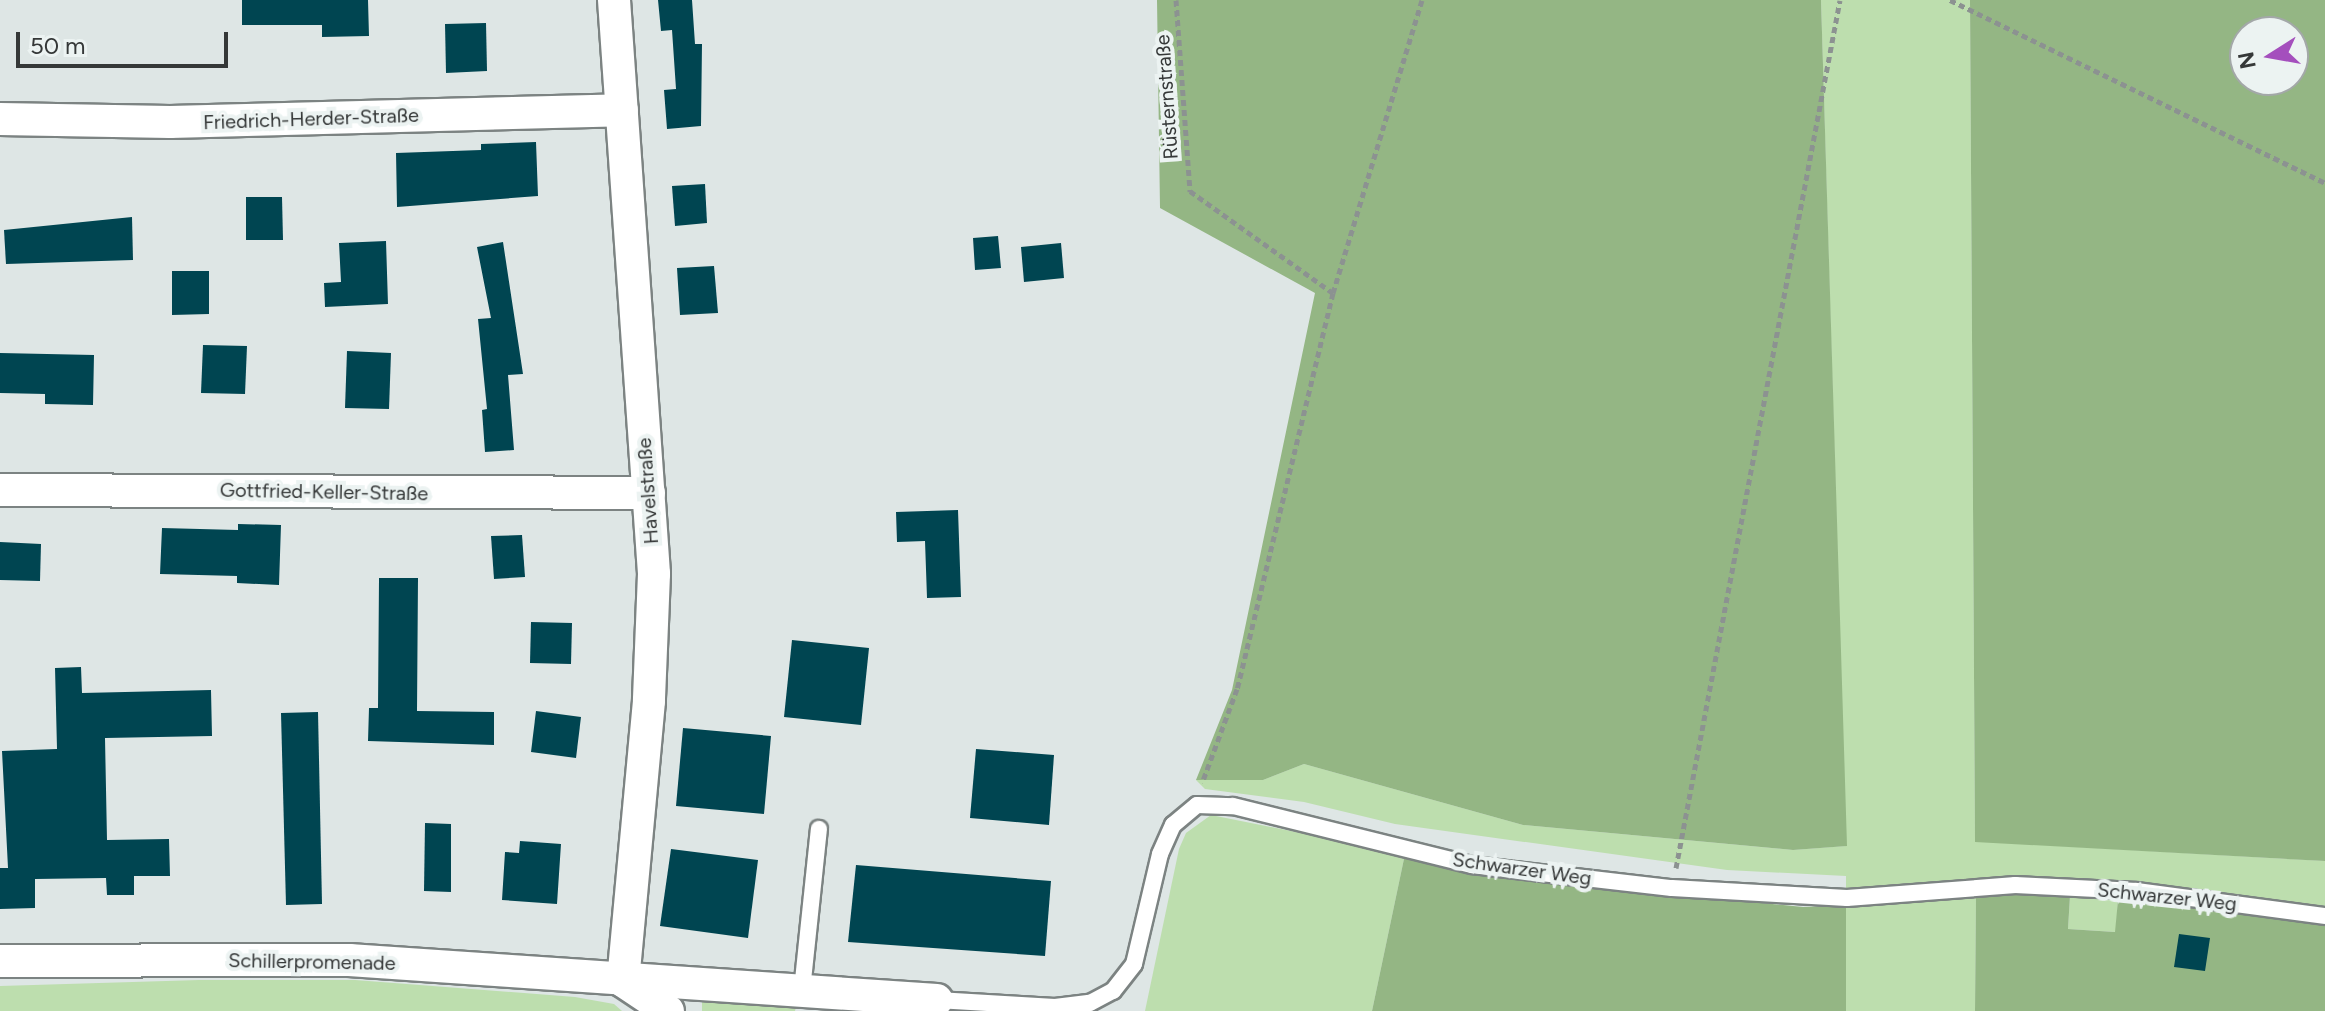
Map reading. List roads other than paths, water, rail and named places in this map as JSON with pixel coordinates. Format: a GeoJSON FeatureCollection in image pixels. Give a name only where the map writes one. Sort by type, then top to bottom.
{"type":"FeatureCollection","features":[{"type":"Feature","properties":{"kind":"street","name":"Havelstraße"},"geometry":{"type":"LineString","coordinates":[[614,0],[649,493],[655,621],[623,981]]}},
{"type":"Feature","properties":{"kind":"street","name":"Friedrich-Herder-Straße"},"geometry":{"type":"LineString","coordinates":[[0,119],[170,122],[622,110]]}},
{"type":"Feature","properties":{"kind":"street","name":"Gottfried-Keller-Straße"},"geometry":{"type":"LineString","coordinates":[[0,490],[649,493]]}},
{"type":"Feature","properties":{"kind":"street","name":"Schillerpromenade"},"geometry":{"type":"LineString","coordinates":[[0,961],[349,960],[813,997],[852,994],[937,1000]]}},
{"type":"Feature","properties":{"kind":"street","name":"Schillerpromenade"},"geometry":{"type":"LineString","coordinates":[[623,981],[668,1011]]}},
{"type":"Feature","properties":{"kind":"lane","name":"Schwarzer Weg"},"geometry":{"type":"LineString","coordinates":[[937,1000],[1055,1007],[1090,1003],[1113,991],[1134,964],[1160,854],[1173,825],[1197,805],[1233,806],[1472,865],[1672,888],[1847,898],[2015,885],[2137,891],[2325,916]]}},
{"type":"Feature","properties":{"kind":"lane"},"geometry":{"type":"LineString","coordinates":[[813,997],[819,829]]}}]}
